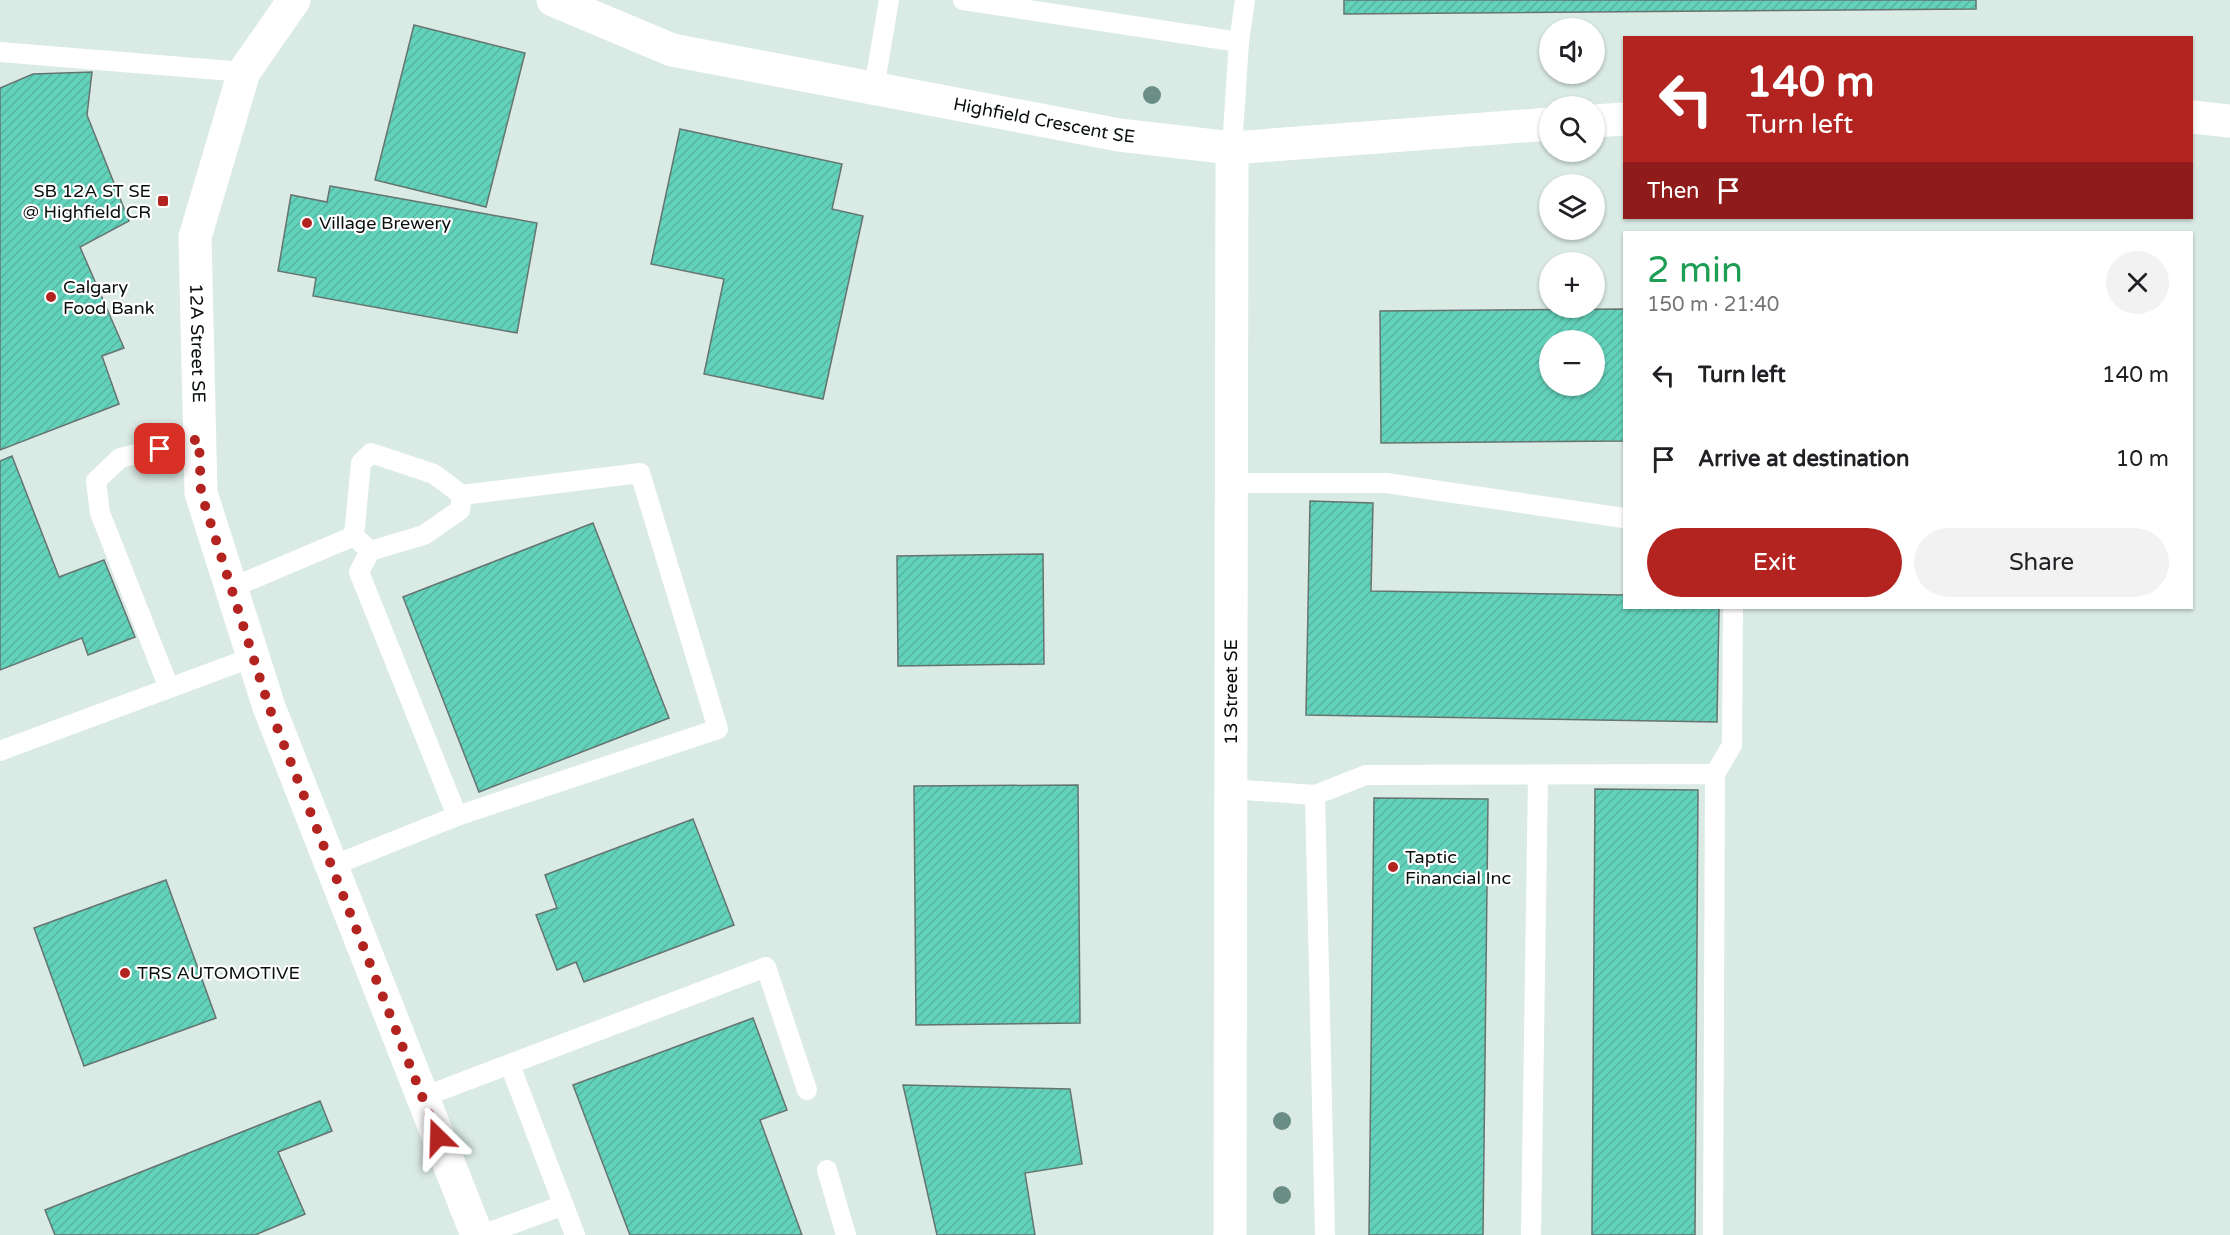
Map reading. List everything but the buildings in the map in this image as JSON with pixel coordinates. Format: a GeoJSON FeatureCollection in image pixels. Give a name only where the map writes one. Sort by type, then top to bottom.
{"type":"FeatureCollection","features":[{"type":"Feature","properties":{"kind":"street","name":"12A Street SE"},"geometry":{"type":"LineString","coordinates":[[294,0],[244,72],[195,237],[201,493],[269,707],[477,1235]]}},
{"type":"Feature","properties":{"kind":"street","name":"Highfield Crescent SE"},"geometry":{"type":"LineString","coordinates":[[553,0],[672,50],[1119,135],[1232,148],[1539,125]]}},
{"type":"Feature","properties":{"kind":"street"},"geometry":{"type":"LineString","coordinates":[[2193,117],[2230,121]]}},
{"type":"Feature","properties":{"kind":"street"},"geometry":{"type":"LineString","coordinates":[[1605,120],[1623,119]]}},
{"type":"Feature","properties":{"kind":"street","name":"13 Street SE"},"geometry":{"type":"LineString","coordinates":[[1230,1235],[1232,148]]}},
{"type":"Feature","properties":{"kind":"lane"},"geometry":{"type":"LineString","coordinates":[[874,88],[889,0]]}},
{"type":"Feature","properties":{"kind":"lane"},"geometry":{"type":"LineString","coordinates":[[963,0],[1239,42]]}},
{"type":"Feature","properties":{"kind":"lane"},"geometry":{"type":"LineString","coordinates":[[1232,148],[1239,42],[1245,0]]}},
{"type":"Feature","properties":{"kind":"lane"},"geometry":{"type":"LineString","coordinates":[[0,52],[244,72]]}},
{"type":"Feature","properties":{"kind":"lane"},"geometry":{"type":"LineString","coordinates":[[169,688],[100,513],[96,481],[120,459],[199,439]]}},
{"type":"Feature","properties":{"kind":"lane"},"geometry":{"type":"LineString","coordinates":[[332,866],[457,816],[718,729],[640,473],[462,495],[434,474],[371,453],[361,463],[354,536]]}},
{"type":"Feature","properties":{"kind":"lane"},"geometry":{"type":"LineString","coordinates":[[1232,483],[1386,483],[1623,518]]}},
{"type":"Feature","properties":{"kind":"lane"},"geometry":{"type":"LineString","coordinates":[[457,816],[359,572],[370,551],[424,535],[460,510],[462,495]]}},
{"type":"Feature","properties":{"kind":"lane"},"geometry":{"type":"LineString","coordinates":[[231,588],[354,536]]}},
{"type":"Feature","properties":{"kind":"lane"},"geometry":{"type":"LineString","coordinates":[[354,536],[370,551]]}},
{"type":"Feature","properties":{"kind":"lane"},"geometry":{"type":"LineString","coordinates":[[1713,1235],[1715,774],[1732,745],[1733,609]]}},
{"type":"Feature","properties":{"kind":"lane"},"geometry":{"type":"LineString","coordinates":[[0,751],[253,657]]}},
{"type":"Feature","properties":{"kind":"lane"},"geometry":{"type":"LineString","coordinates":[[1231,789],[1315,795],[1366,775],[1715,774]]}},
{"type":"Feature","properties":{"kind":"lane"},"geometry":{"type":"LineString","coordinates":[[1531,1235],[1538,775]]}},
{"type":"Feature","properties":{"kind":"lane"},"geometry":{"type":"LineString","coordinates":[[1315,795],[1325,1235]]}},
{"type":"Feature","properties":{"kind":"lane"},"geometry":{"type":"LineString","coordinates":[[423,1097],[766,967],[807,1090]]}},
{"type":"Feature","properties":{"kind":"lane"},"geometry":{"type":"LineString","coordinates":[[510,1065],[575,1235]]}},
{"type":"Feature","properties":{"kind":"lane"},"geometry":{"type":"LineString","coordinates":[[827,1170],[846,1235]]}},
{"type":"Feature","properties":{"kind":"lane"},"geometry":{"type":"LineString","coordinates":[[482,1235],[564,1205]]}},
{"type":"Feature","properties":{"kind":"place","name":"SB 12A ST SE @ Highfield CR"},"geometry":{"type":"Point","coordinates":[163,201]}},
{"type":"Feature","properties":{"kind":"place","name":"Village Brewery"},"geometry":{"type":"Point","coordinates":[307,223]}},
{"type":"Feature","properties":{"kind":"place","name":"Calgary Food Bank"},"geometry":{"type":"Point","coordinates":[51,297]}},
{"type":"Feature","properties":{"kind":"place","name":"Taptic Financial Inc"},"geometry":{"type":"Point","coordinates":[1393,867]}},
{"type":"Feature","properties":{"kind":"place","name":"TRS AUTOMOTIVE"},"geometry":{"type":"Point","coordinates":[125,973]}},
{"type":"Feature","properties":{"kind":"route"},"geometry":{"type":"LineString","coordinates":[[160,449],[199,439],[201,493],[269,707],[438,1137]]}}]}
